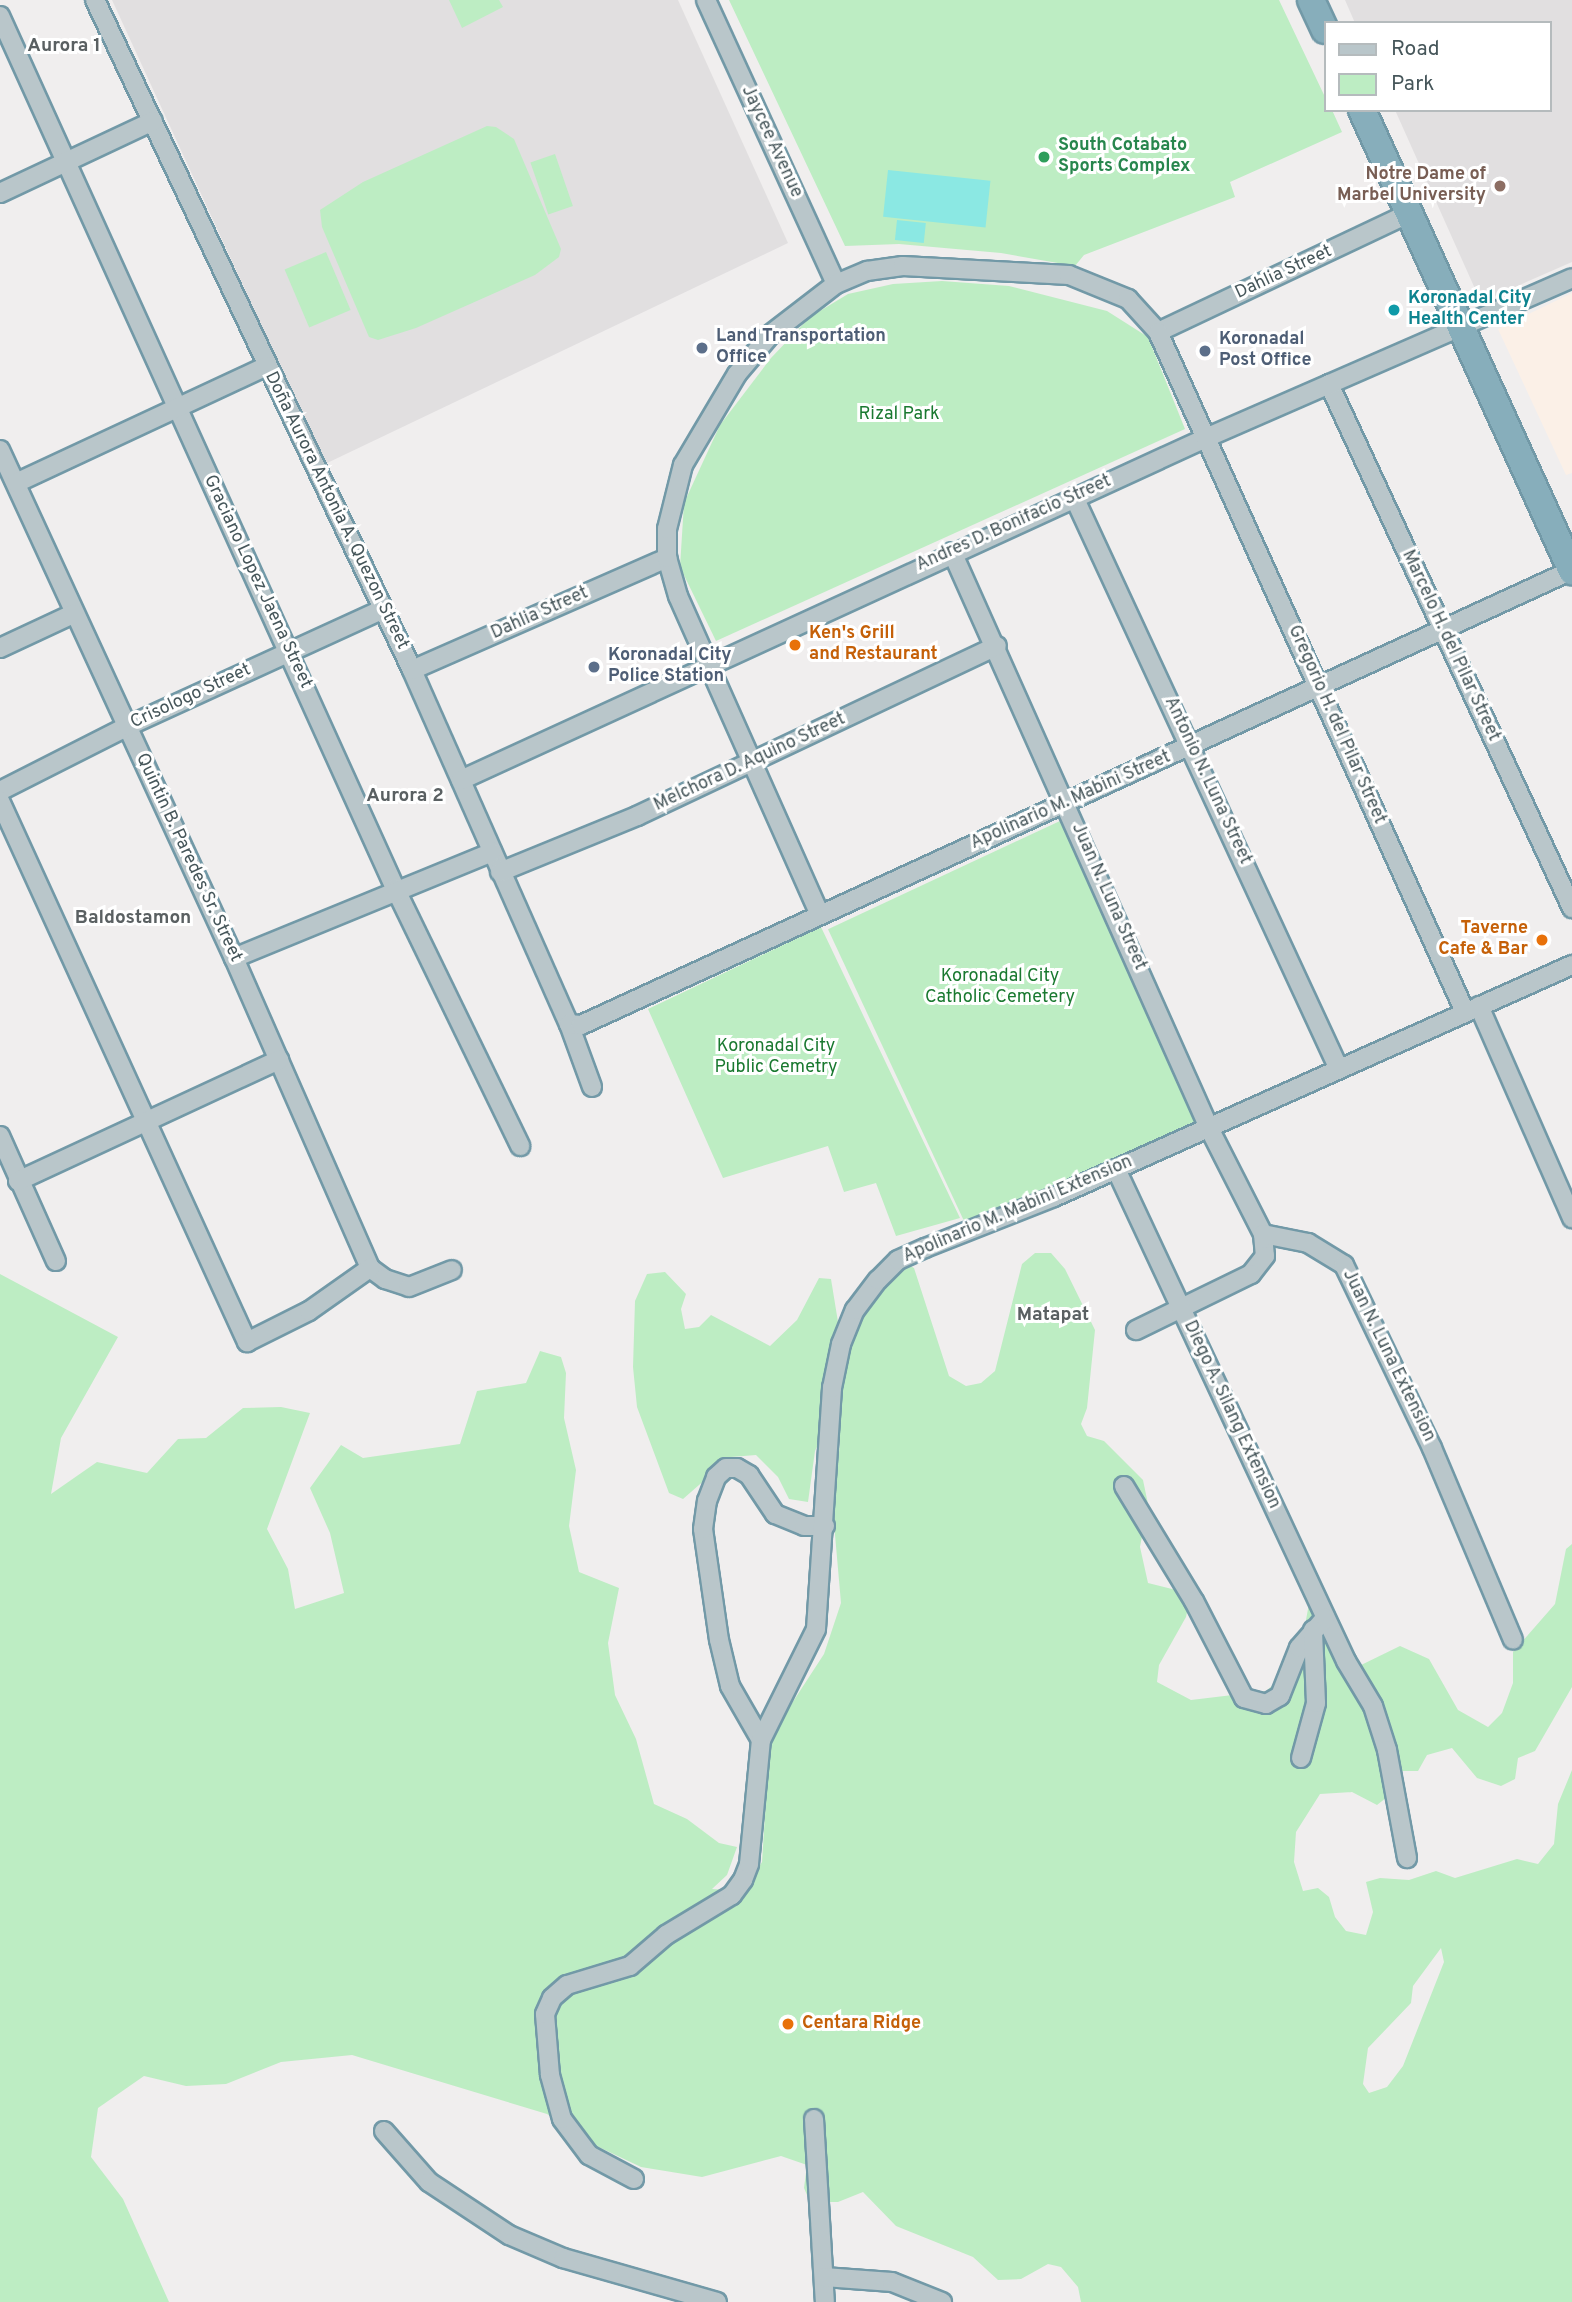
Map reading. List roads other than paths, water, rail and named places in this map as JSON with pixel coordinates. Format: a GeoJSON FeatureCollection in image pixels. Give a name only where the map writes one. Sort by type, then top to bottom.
{"type":"FeatureCollection","features":[{"type":"Feature","properties":{"kind":"highway"},"geometry":{"type":"LineString","coordinates":[[1311,0],[1324,28]]}},
{"type":"Feature","properties":{"kind":"highway"},"geometry":{"type":"LineString","coordinates":[[1363,112],[1572,570]]}},
{"type":"Feature","properties":{"kind":"street","name":"Doña Aurora Antonia A. Quezon Street"},"geometry":{"type":"LineString","coordinates":[[95,0],[412,670],[569,1024],[592,1087]]}},
{"type":"Feature","properties":{"kind":"street","name":"Jaycee Avenue"},"geometry":{"type":"LineString","coordinates":[[706,0],[836,284]]}},
{"type":"Feature","properties":{"kind":"street","name":"Graciano Lopez Jaena Street"},"geometry":{"type":"LineString","coordinates":[[0,16],[64,164],[290,651],[395,888],[520,1146]]}},
{"type":"Feature","properties":{"kind":"street"},"geometry":{"type":"LineString","coordinates":[[0,193],[153,121]]}},
{"type":"Feature","properties":{"kind":"street","name":"Dahlia Street"},"geometry":{"type":"LineString","coordinates":[[1158,332],[1410,214]]}},
{"type":"Feature","properties":{"kind":"street","name":"Gregorio H. del Pilar Street"},"geometry":{"type":"LineString","coordinates":[[667,558],[672,499],[701,430],[737,374],[771,334],[836,284],[867,271],[903,266],[1069,275],[1128,299],[1158,332],[1319,688],[1572,1218]]}},
{"type":"Feature","properties":{"kind":"street","name":"Andres D. Bonifacio Street"},"geometry":{"type":"LineString","coordinates":[[461,780],[952,552],[1572,278]]}},
{"type":"Feature","properties":{"kind":"street"},"geometry":{"type":"LineString","coordinates":[[16,483],[267,366]]}},
{"type":"Feature","properties":{"kind":"street","name":"Marcelo H. del Pilar Street"},"geometry":{"type":"LineString","coordinates":[[1329,384],[1572,908]]}},
{"type":"Feature","properties":{"kind":"street","name":"Quintin B. Paredes Sr. Street"},"geometry":{"type":"LineString","coordinates":[[0,450],[73,614],[128,726],[234,958],[370,1268]]}},
{"type":"Feature","properties":{"kind":"street","name":"Antonio N. Luna Street"},"geometry":{"type":"LineString","coordinates":[[1074,497],[1338,1067]]}},
{"type":"Feature","properties":{"kind":"street","name":"Juan N. Luna Street"},"geometry":{"type":"LineString","coordinates":[[952,552],[1067,802],[1209,1128]]}},
{"type":"Feature","properties":{"kind":"street"},"geometry":{"type":"LineString","coordinates":[[667,558],[706,664],[820,915]]}},
{"type":"Feature","properties":{"kind":"street","name":"Dahlia Street"},"geometry":{"type":"LineString","coordinates":[[412,670],[667,558]]}},
{"type":"Feature","properties":{"kind":"street","name":"Apolinario M. Mabini Street"},"geometry":{"type":"LineString","coordinates":[[569,1024],[581,1025],[1444,632],[1572,570]]}},
{"type":"Feature","properties":{"kind":"street","name":"Crisologo Street"},"geometry":{"type":"LineString","coordinates":[[0,791],[128,726],[384,609]]}},
{"type":"Feature","properties":{"kind":"street"},"geometry":{"type":"LineString","coordinates":[[0,648],[73,614]]}},
{"type":"Feature","properties":{"kind":"street","name":"Melchora D. Aquino Street"},"geometry":{"type":"LineString","coordinates":[[500,872],[750,764],[997,646]]}},
{"type":"Feature","properties":{"kind":"street"},"geometry":{"type":"LineString","coordinates":[[0,801],[247,1342],[309,1311],[370,1268],[385,1279],[409,1287],[452,1270]]}},
{"type":"Feature","properties":{"kind":"street"},"geometry":{"type":"LineString","coordinates":[[234,958],[395,888],[492,852]]}},
{"type":"Feature","properties":{"kind":"street","name":"Apolinario M. Mabini Extension"},"geometry":{"type":"LineString","coordinates":[[634,2179],[590,2155],[562,2119],[547,2062],[545,2014],[552,1998],[567,1985],[630,1966],[666,1936],[732,1895],[749,1864],[761,1740],[816,1629],[825,1526],[830,1412],[838,1355],[855,1310],[878,1280],[898,1261],[916,1252],[1116,1169],[1338,1067],[1572,965]]}},
{"type":"Feature","properties":{"kind":"street"},"geometry":{"type":"LineString","coordinates":[[18,1181],[144,1119],[279,1060]]}},
{"type":"Feature","properties":{"kind":"street"},"geometry":{"type":"LineString","coordinates":[[1136,1330],[1260,1266],[1266,1246],[1263,1234],[1209,1128]]}},
{"type":"Feature","properties":{"kind":"street"},"geometry":{"type":"LineString","coordinates":[[0,1136],[56,1261]]}},
{"type":"Feature","properties":{"kind":"street","name":"Diego A. Silang Extension"},"geometry":{"type":"LineString","coordinates":[[1116,1169],[1181,1307],[1319,1624],[1346,1661],[1381,1728],[1407,1858]]}},
{"type":"Feature","properties":{"kind":"street","name":"Juan N. Luna Extension"},"geometry":{"type":"LineString","coordinates":[[1263,1234],[1308,1243],[1333,1254],[1344,1265],[1432,1448],[1513,1640]]}},
{"type":"Feature","properties":{"kind":"street"},"geometry":{"type":"LineString","coordinates":[[761,1740],[730,1686],[719,1640],[703,1529],[707,1501],[716,1477],[726,1468],[737,1468],[749,1475],[775,1514],[804,1526],[825,1526]]}},
{"type":"Feature","properties":{"kind":"street"},"geometry":{"type":"LineString","coordinates":[[1124,1486],[1194,1601],[1244,1698],[1266,1704],[1280,1696],[1299,1648],[1319,1624]]}},
{"type":"Feature","properties":{"kind":"street"},"geometry":{"type":"LineString","coordinates":[[1301,1758],[1316,1703],[1319,1624]]}},
{"type":"Feature","properties":{"kind":"street"},"geometry":{"type":"LineString","coordinates":[[814,2119],[825,2302]]}},
{"type":"Feature","properties":{"kind":"street"},"geometry":{"type":"LineString","coordinates":[[384,2131],[429,2182],[509,2235],[563,2258],[717,2302]]}},
{"type":"Feature","properties":{"kind":"street"},"geometry":{"type":"LineString","coordinates":[[824,2277],[892,2282],[942,2302]]}},
{"type":"Feature","properties":{"kind":"water"},"geometry":{"type":"Polygon","coordinates":[[[888,170],[990,181],[986,228],[883,217],[888,170]]]}},
{"type":"Feature","properties":{"kind":"water"},"geometry":{"type":"Polygon","coordinates":[[[897,220],[926,223],[924,243],[895,240],[897,220]]]}},
{"type":"Feature","properties":{"kind":"place","name":"South Cotabato Sports Complex"},"geometry":{"type":"Point","coordinates":[1044,157]}},
{"type":"Feature","properties":{"kind":"place","name":"Notre Dame of Marbel University"},"geometry":{"type":"Point","coordinates":[1500,186]}},
{"type":"Feature","properties":{"kind":"place","name":"Koronadal City Health Center"},"geometry":{"type":"Point","coordinates":[1394,310]}},
{"type":"Feature","properties":{"kind":"place","name":"Land Transportation Office"},"geometry":{"type":"Point","coordinates":[702,348]}},
{"type":"Feature","properties":{"kind":"place","name":"Koronadal Post Office"},"geometry":{"type":"Point","coordinates":[1205,351]}},
{"type":"Feature","properties":{"kind":"place","name":"Ken's Grill and Restaurant"},"geometry":{"type":"Point","coordinates":[795,645]}},
{"type":"Feature","properties":{"kind":"place","name":"Koronadal City Police Station"},"geometry":{"type":"Point","coordinates":[594,667]}},
{"type":"Feature","properties":{"kind":"place","name":"Taverne Cafe & Bar"},"geometry":{"type":"Point","coordinates":[1542,940]}},
{"type":"Feature","properties":{"kind":"place","name":"Centara Ridge"},"geometry":{"type":"Point","coordinates":[788,2024]}},
{"type":"Feature","properties":{"kind":"district","name":"Aurora 1"},"geometry":{"type":"Point","coordinates":[64,47]}},
{"type":"Feature","properties":{"kind":"district","name":"Aurora 2"},"geometry":{"type":"Point","coordinates":[405,797]}},
{"type":"Feature","properties":{"kind":"district","name":"Baldostamon"},"geometry":{"type":"Point","coordinates":[133,919]}},
{"type":"Feature","properties":{"kind":"district","name":"Matapat"},"geometry":{"type":"Point","coordinates":[1053,1316]}},
{"type":"Feature","properties":{"kind":"park label","name":"Rizal Park"},"geometry":{"type":"Point","coordinates":[899,415]}},
{"type":"Feature","properties":{"kind":"park label","name":"Koronadal City Catholic Cemetery"},"geometry":{"type":"Point","coordinates":[1000,988]}},
{"type":"Feature","properties":{"kind":"park label","name":"Koronadal City Public Cemetry"},"geometry":{"type":"Point","coordinates":[776,1058]}}]}
